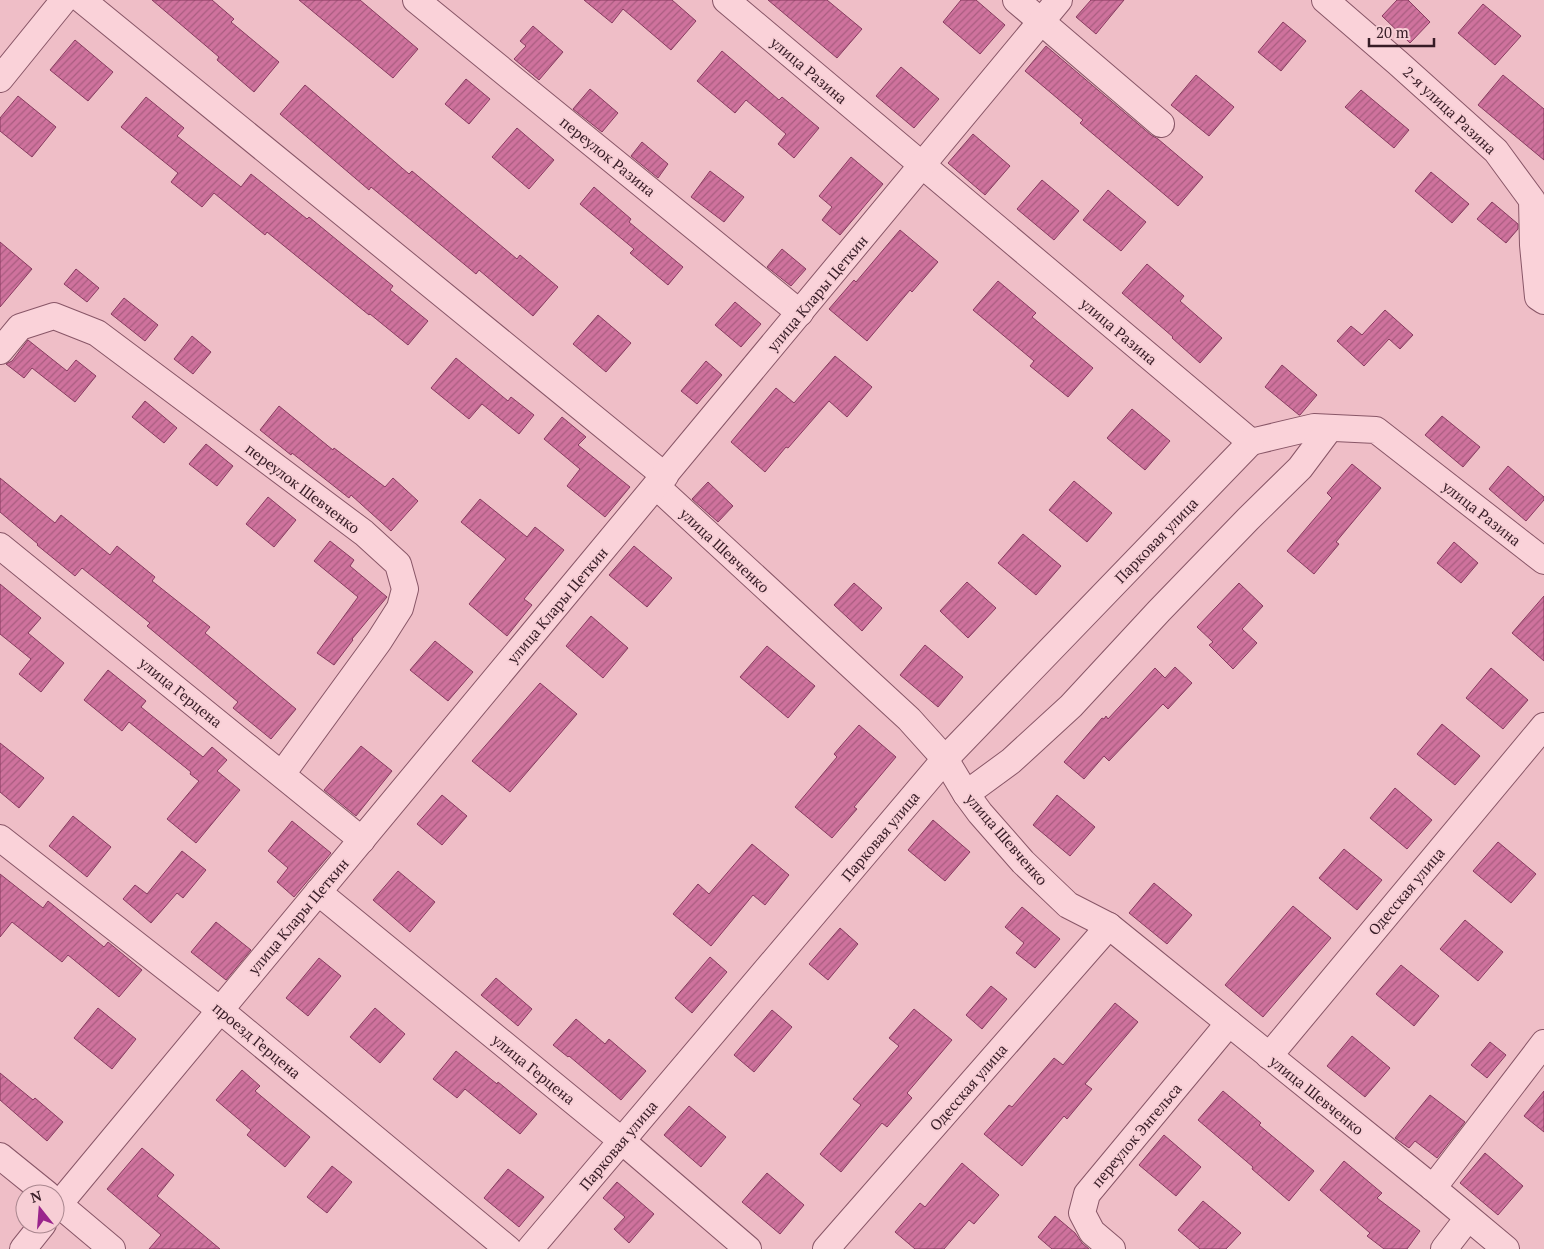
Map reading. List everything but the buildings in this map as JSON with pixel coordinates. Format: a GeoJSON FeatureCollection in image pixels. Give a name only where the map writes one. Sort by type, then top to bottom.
{"type":"FeatureCollection","features":[{"type":"Feature","properties":{"kind":"street"},"geometry":{"type":"LineString","coordinates":[[0,79],[64,0]]}},
{"type":"Feature","properties":{"kind":"street","name":"улица Шевченко"},"geometry":{"type":"LineString","coordinates":[[82,0],[661,481],[909,719],[945,759],[980,813],[1023,862],[1068,906],[1109,926],[1506,1249]]}},
{"type":"Feature","properties":{"kind":"street","name":"переулок Разина"},"geometry":{"type":"LineString","coordinates":[[416,0],[800,313]]}},
{"type":"Feature","properties":{"kind":"street","name":"улица Разина"},"geometry":{"type":"LineString","coordinates":[[726,0],[1251,442],[1314,427],[1376,430],[1544,561]]}},
{"type":"Feature","properties":{"kind":"street"},"geometry":{"type":"LineString","coordinates":[[1016,0],[1161,124]]}},
{"type":"Feature","properties":{"kind":"street","name":"улица Клары Цеткин"},"geometry":{"type":"LineString","coordinates":[[65,1189],[220,1010],[1059,0]]}},
{"type":"Feature","properties":{"kind":"street","name":"2-я улица Разина"},"geometry":{"type":"LineString","coordinates":[[1325,0],[1496,151],[1532,200],[1533,245],[1538,296],[1544,301]]}},
{"type":"Feature","properties":{"kind":"street","name":"переулок Шевченко"},"geometry":{"type":"LineString","coordinates":[[0,351],[20,327],[54,316],[97,333],[364,533],[398,564],[405,589],[400,608],[379,641],[282,774]]}},
{"type":"Feature","properties":{"kind":"street"},"geometry":{"type":"LineString","coordinates":[[966,794],[1011,761],[1071,706],[1159,611],[1300,468],[1330,428]]}},
{"type":"Feature","properties":{"kind":"street","name":"Парковая улица"},"geometry":{"type":"LineString","coordinates":[[530,1249],[945,759],[1251,442]]}},
{"type":"Feature","properties":{"kind":"street","name":"улица Герцена"},"geometry":{"type":"LineString","coordinates":[[0,546],[362,840]]}},
{"type":"Feature","properties":{"kind":"street","name":"Одесская улица"},"geometry":{"type":"LineString","coordinates":[[1269,1056],[1544,726]]}},
{"type":"Feature","properties":{"kind":"street","name":"проезд Герцена"},"geometry":{"type":"LineString","coordinates":[[0,838],[220,1010],[508,1249]]}},
{"type":"Feature","properties":{"kind":"street","name":"улица Герцена"},"geometry":{"type":"LineString","coordinates":[[318,892],[622,1141],[748,1249]]}},
{"type":"Feature","properties":{"kind":"street","name":"Одесская улица"},"geometry":{"type":"LineString","coordinates":[[826,1249],[1109,926]]}},
{"type":"Feature","properties":{"kind":"street","name":"переулок Энгельса"},"geometry":{"type":"LineString","coordinates":[[1112,1249],[1092,1232],[1082,1212],[1087,1194],[1229,1023]]}},
{"type":"Feature","properties":{"kind":"street"},"geometry":{"type":"LineString","coordinates":[[1433,1188],[1544,1043]]}},
{"type":"Feature","properties":{"kind":"street"},"geometry":{"type":"LineString","coordinates":[[0,1156],[33,1184]]}},
{"type":"Feature","properties":{"kind":"street"},"geometry":{"type":"LineString","coordinates":[[65,1211],[112,1249]]}},
{"type":"Feature","properties":{"kind":"street"},"geometry":{"type":"LineString","coordinates":[[1444,1249],[1468,1218]]}},
{"type":"Feature","properties":{"kind":"street"},"geometry":{"type":"LineString","coordinates":[[23,1249],[35,1234]]}}]}
